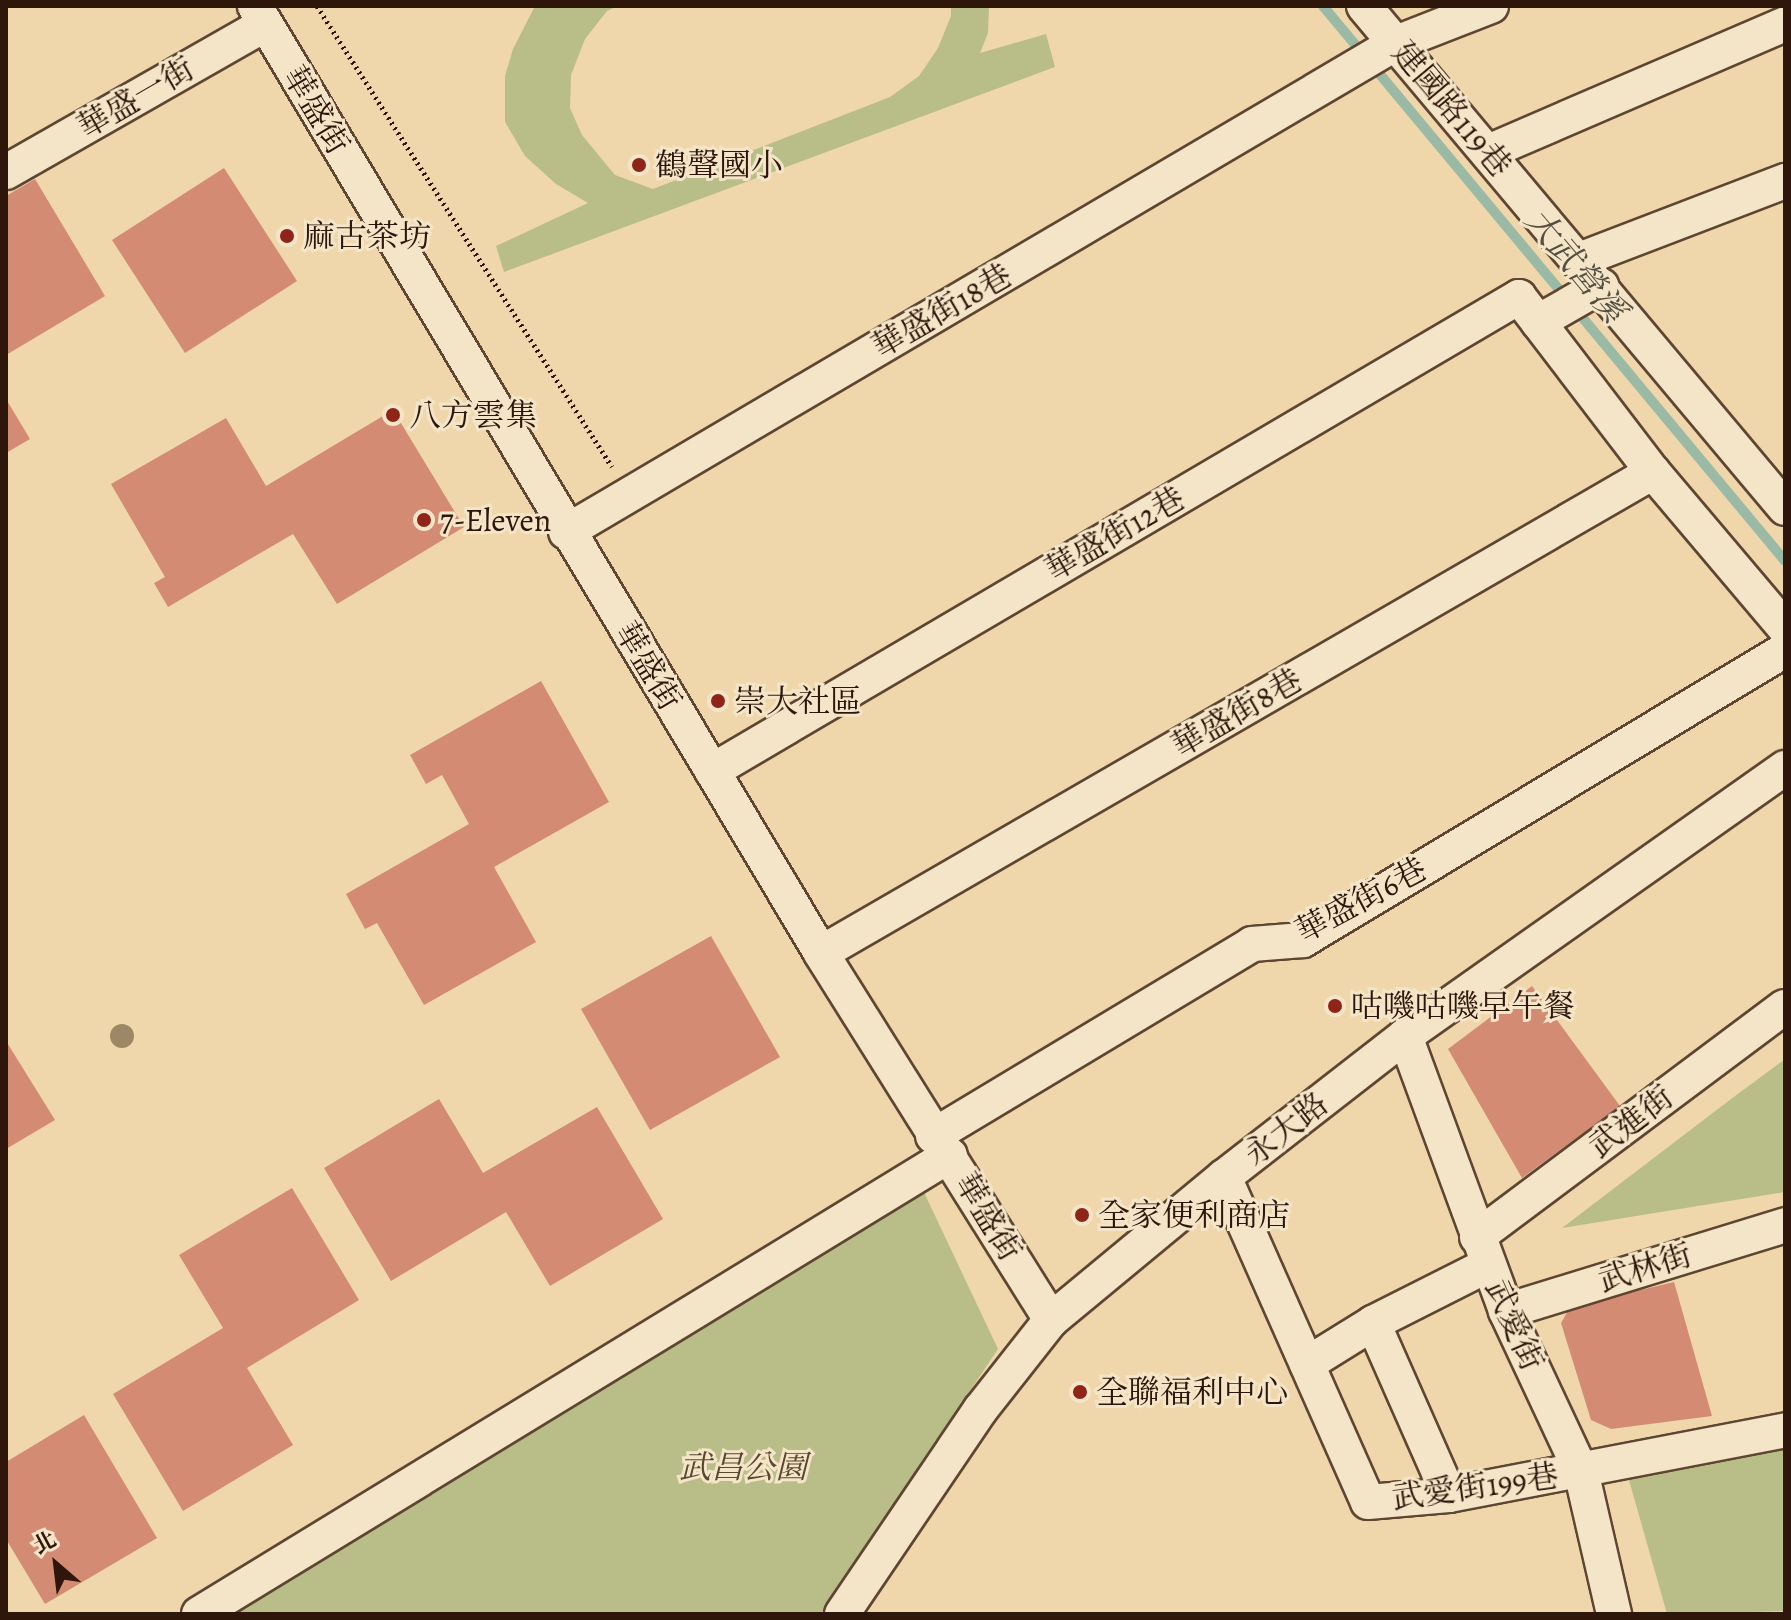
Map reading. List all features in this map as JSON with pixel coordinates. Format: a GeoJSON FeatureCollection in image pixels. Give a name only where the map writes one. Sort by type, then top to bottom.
{"type":"FeatureCollection","features":[{"type":"Feature","properties":{"kind":"street","name":"建國路119巷"},"geometry":{"type":"LineString","coordinates":[[1364,6],[1579,260],[1560,302],[1785,508]]}},
{"type":"Feature","properties":{"kind":"street","name":"華盛街18巷"},"geometry":{"type":"LineString","coordinates":[[566,532],[1396,43],[1491,6]]}},
{"type":"Feature","properties":{"kind":"street","name":"華盛一街"},"geometry":{"type":"LineString","coordinates":[[9,164],[260,15]]}},
{"type":"Feature","properties":{"kind":"street","name":"華盛街"},"geometry":{"type":"LineString","coordinates":[[260,15],[566,532],[821,953],[1051,1320]]}},
{"type":"Feature","properties":{"kind":"street"},"geometry":{"type":"LineString","coordinates":[[1488,152],[1785,24]]}},
{"type":"Feature","properties":{"kind":"street"},"geometry":{"type":"LineString","coordinates":[[1579,260],[1785,181]]}},
{"type":"Feature","properties":{"kind":"street"},"geometry":{"type":"LineString","coordinates":[[1560,302],[1653,472],[1785,628]]}},
{"type":"Feature","properties":{"kind":"street","name":"華盛街12巷"},"geometry":{"type":"LineString","coordinates":[[712,771],[1560,302]]}},
{"type":"Feature","properties":{"kind":"street","name":"華盛街8巷"},"geometry":{"type":"LineString","coordinates":[[821,953],[1653,472]]}},
{"type":"Feature","properties":{"kind":"street","name":"華盛街6巷"},"geometry":{"type":"LineString","coordinates":[[199,1614],[942,1145],[1252,944],[1303,940],[1785,650]]}},
{"type":"Feature","properties":{"kind":"street","name":"永大路"},"geometry":{"type":"LineString","coordinates":[[842,1614],[981,1409],[1051,1320],[1224,1177],[1405,1036],[1785,768]]}},
{"type":"Feature","properties":{"kind":"street","name":"武進街"},"geometry":{"type":"LineString","coordinates":[[1307,1364],[1482,1251],[1785,1007]]}},
{"type":"Feature","properties":{"kind":"street","name":"武愛街"},"geometry":{"type":"LineString","coordinates":[[1405,1036],[1506,1311],[1581,1471],[1614,1614]]}},
{"type":"Feature","properties":{"kind":"street"},"geometry":{"type":"LineString","coordinates":[[1224,1177],[1307,1364]]}},
{"type":"Feature","properties":{"kind":"street","name":"武林街"},"geometry":{"type":"LineString","coordinates":[[1506,1311],[1785,1225]]}},
{"type":"Feature","properties":{"kind":"street"},"geometry":{"type":"LineString","coordinates":[[1373,1323],[1449,1495]]}},
{"type":"Feature","properties":{"kind":"street","name":"武愛街199巷"},"geometry":{"type":"LineString","coordinates":[[1307,1364],[1368,1502],[1449,1495],[1785,1430]]}},
{"type":"Feature","properties":{"kind":"path"},"geometry":{"type":"LineString","coordinates":[[317,6],[630,494]]}},
{"type":"Feature","properties":{"kind":"green space"},"geometry":{"type":"Polygon","coordinates":[[[535,6],[618,6],[607,11],[585,39],[571,75],[570,108],[582,135],[615,175],[653,189],[890,97],[919,76],[938,48],[951,16],[951,6],[989,6],[988,33],[980,53],[1046,34],[1055,67],[504,272],[496,246],[588,203],[556,184],[525,156],[505,122],[505,76],[513,49],[535,6]]]}},
{"type":"Feature","properties":{"kind":"green space"},"geometry":{"type":"Polygon","coordinates":[[[1785,1059],[1785,1192],[1562,1228],[1731,1099],[1785,1059]]]}},
{"type":"Feature","properties":{"kind":"green space","name":"武昌公園"},"geometry":{"type":"Polygon","coordinates":[[[921,1186],[998,1349],[821,1614],[224,1614],[921,1186]]]}},
{"type":"Feature","properties":{"kind":"green space"},"geometry":{"type":"Polygon","coordinates":[[[1785,1425],[1785,1611],[1667,1614],[1623,1459],[1785,1425]]]}},
{"type":"Feature","properties":{"kind":"building"},"geometry":{"type":"Polygon","coordinates":[[[224,168],[297,281],[185,353],[112,240],[224,168]]]}},
{"type":"Feature","properties":{"kind":"building"},"geometry":{"type":"Polygon","coordinates":[[[35,179],[105,296],[6,355],[6,196],[35,179]]]}},
{"type":"Feature","properties":{"kind":"building"},"geometry":{"type":"Polygon","coordinates":[[[6,399],[30,439],[6,453],[6,399]]]}},
{"type":"Feature","properties":{"kind":"building"},"geometry":{"type":"Polygon","coordinates":[[[393,410],[464,527],[337,604],[293,534],[168,607],[154,583],[165,577],[111,484],[226,418],[266,486],[393,410]]]}},
{"type":"Feature","properties":{"kind":"building"},"geometry":{"type":"Polygon","coordinates":[[[541,681],[609,802],[494,867],[536,942],[424,1005],[377,923],[365,929],[346,894],[469,824],[442,775],[426,784],[410,755],[541,681]]]}},
{"type":"Feature","properties":{"kind":"building"},"geometry":{"type":"Polygon","coordinates":[[[711,936],[780,1057],[650,1130],[581,1009],[711,936]]]}},
{"type":"Feature","properties":{"kind":"building"},"geometry":{"type":"Polygon","coordinates":[[[1532,986],[1620,1106],[1522,1178],[1448,1049],[1532,986]]]}},
{"type":"Feature","properties":{"kind":"building"},"geometry":{"type":"Polygon","coordinates":[[[6,1041],[55,1120],[6,1149],[6,1041]]]}},
{"type":"Feature","properties":{"kind":"building"},"geometry":{"type":"Polygon","coordinates":[[[439,1099],[483,1173],[597,1107],[663,1219],[550,1286],[506,1212],[391,1281],[324,1168],[439,1099]]]}},
{"type":"Feature","properties":{"kind":"building"},"geometry":{"type":"Polygon","coordinates":[[[292,1188],[359,1300],[247,1368],[293,1445],[183,1511],[113,1394],[223,1328],[179,1255],[292,1188]]]}},
{"type":"Feature","properties":{"kind":"building"},"geometry":{"type":"Polygon","coordinates":[[[1674,1282],[1712,1416],[1611,1429],[1591,1420],[1561,1323],[1570,1307],[1674,1282]]]}},
{"type":"Feature","properties":{"kind":"building"},"geometry":{"type":"Polygon","coordinates":[[[84,1415],[157,1538],[45,1604],[6,1539],[6,1462],[84,1415]]]}},
{"type":"Feature","properties":{"kind":"waterway","name":"大武營溪"},"geometry":{"type":"LineString","coordinates":[[1323,6],[1785,561]]}},
{"type":"Feature","properties":{"kind":"place","name":"鶴聲國小"},"geometry":{"type":"Point","coordinates":[639,165]}},
{"type":"Feature","properties":{"kind":"place","name":"麻古茶坊"},"geometry":{"type":"Point","coordinates":[287,236]}},
{"type":"Feature","properties":{"kind":"place","name":"八方雲集"},"geometry":{"type":"Point","coordinates":[393,415]}},
{"type":"Feature","properties":{"kind":"place","name":"7-Eleven"},"geometry":{"type":"Point","coordinates":[424,520]}},
{"type":"Feature","properties":{"kind":"place","name":"崇大社區"},"geometry":{"type":"Point","coordinates":[718,701]}},
{"type":"Feature","properties":{"kind":"place","name":"咕嘰咕嘰早午餐"},"geometry":{"type":"Point","coordinates":[1335,1006]}},
{"type":"Feature","properties":{"kind":"place","name":"全家便利商店"},"geometry":{"type":"Point","coordinates":[1082,1215]}},
{"type":"Feature","properties":{"kind":"place","name":"全聯福利中心"},"geometry":{"type":"Point","coordinates":[1080,1392]}}]}
